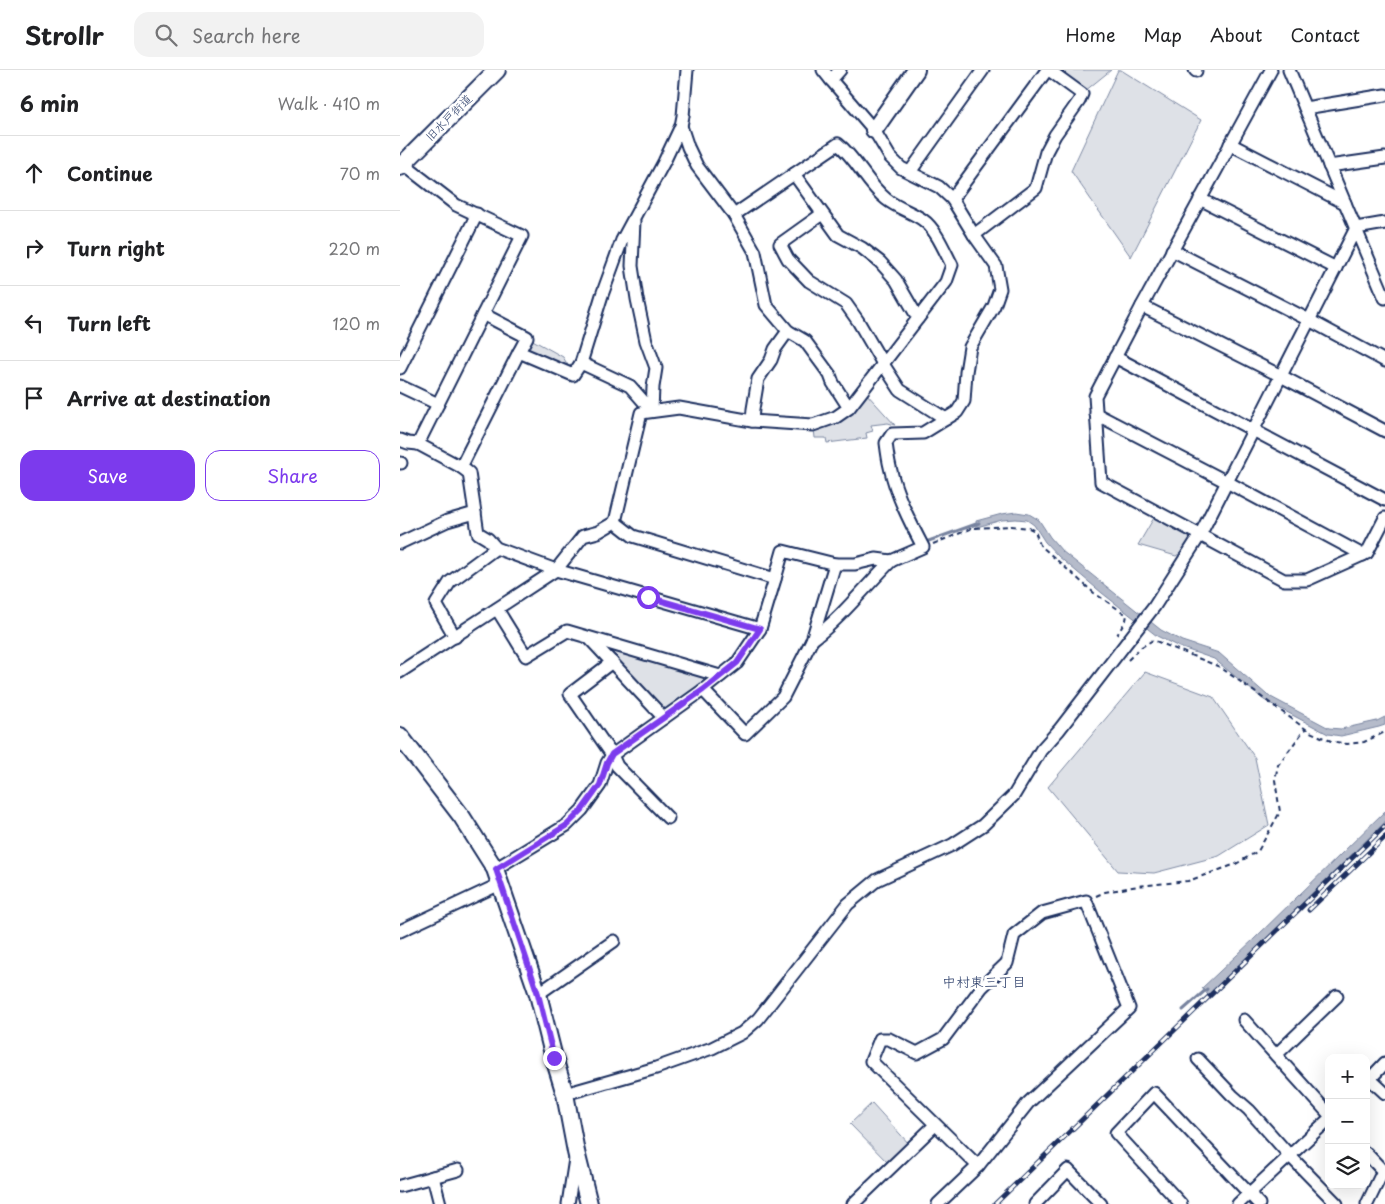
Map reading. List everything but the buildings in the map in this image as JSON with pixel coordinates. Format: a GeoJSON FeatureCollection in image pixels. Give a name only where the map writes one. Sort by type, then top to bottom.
{"type":"FeatureCollection","features":[{"type":"Feature","properties":{"kind":"street","name":"旧水戸街道"},"geometry":{"type":"LineString","coordinates":[[401,166],[497,70]]}},
{"type":"Feature","properties":{"kind":"street"},"geometry":{"type":"LineString","coordinates":[[519,352],[573,375],[581,363],[602,295],[622,240],[681,126],[687,70]]}},
{"type":"Feature","properties":{"kind":"street"},"geometry":{"type":"LineString","coordinates":[[812,640],[853,603],[891,561],[923,547],[907,517],[890,468],[886,443],[892,434],[923,433],[957,412],[964,401],[970,346],[994,306],[1000,289],[996,266],[952,199],[939,187],[901,168],[890,157],[874,130],[823,70]]}},
{"type":"Feature","properties":{"kind":"street"},"geometry":{"type":"LineString","coordinates":[[831,80],[840,70]]}},
{"type":"Feature","properties":{"kind":"street"},"geometry":{"type":"LineString","coordinates":[[874,130],[916,70]]}},
{"type":"Feature","properties":{"kind":"street"},"geometry":{"type":"LineString","coordinates":[[910,172],[982,70]]}},
{"type":"Feature","properties":{"kind":"street"},"geometry":{"type":"LineString","coordinates":[[952,199],[1048,70],[1082,94],[1079,102],[1055,135],[1046,152],[1036,188],[974,234]]}},
{"type":"Feature","properties":{"kind":"street"},"geometry":{"type":"LineString","coordinates":[[1271,70],[1200,198],[1095,396],[1101,482],[1284,580],[1307,580],[1367,553],[1385,518]]}},
{"type":"Feature","properties":{"kind":"street"},"geometry":{"type":"LineString","coordinates":[[1289,70],[1345,203],[1382,282],[1385,298]]}},
{"type":"Feature","properties":{"kind":"street"},"geometry":{"type":"LineString","coordinates":[[1305,108],[1385,96]]}},
{"type":"Feature","properties":{"kind":"street"},"geometry":{"type":"LineString","coordinates":[[681,126],[697,166],[734,215],[755,252],[766,305],[788,331],[805,341],[830,375],[848,408]]}},
{"type":"Feature","properties":{"kind":"street"},"geometry":{"type":"LineString","coordinates":[[400,672],[556,570],[583,536],[598,532],[616,522],[641,413],[679,408],[752,421],[813,425],[836,418],[848,408],[946,282],[952,266],[937,237],[924,221],[886,200],[838,144],[734,215]]}},
{"type":"Feature","properties":{"kind":"street"},"geometry":{"type":"LineString","coordinates":[[1230,144],[1345,203]]}},
{"type":"Feature","properties":{"kind":"street"},"geometry":{"type":"LineString","coordinates":[[1329,166],[1385,158]]}},
{"type":"Feature","properties":{"kind":"street"},"geometry":{"type":"LineString","coordinates":[[401,166],[456,205],[522,236],[418,444]]}},
{"type":"Feature","properties":{"kind":"street"},"geometry":{"type":"LineString","coordinates":[[794,174],[838,235],[862,248],[880,262],[896,280],[918,318]]}},
{"type":"Feature","properties":{"kind":"street"},"geometry":{"type":"LineString","coordinates":[[1200,198],[1336,268]]}},
{"type":"Feature","properties":{"kind":"street"},"geometry":{"type":"LineString","coordinates":[[400,368],[477,214]]}},
{"type":"Feature","properties":{"kind":"street"},"geometry":{"type":"LineString","coordinates":[[822,214],[780,244],[788,259],[810,281],[846,304],[900,390],[946,419]]}},
{"type":"Feature","properties":{"kind":"street"},"geometry":{"type":"LineString","coordinates":[[634,217],[632,266],[646,340],[656,368],[652,411]]}},
{"type":"Feature","properties":{"kind":"street"},"geometry":{"type":"LineString","coordinates":[[1356,228],[1385,223]]}},
{"type":"Feature","properties":{"kind":"street"},"geometry":{"type":"LineString","coordinates":[[565,1094],[656,1068],[712,1048],[742,1033],[758,1019],[848,904],[877,880],[952,845],[983,825],[1014,795],[1041,750],[1059,730],[1154,607],[1200,535],[1356,228]]}},
{"type":"Feature","properties":{"kind":"street"},"geometry":{"type":"LineString","coordinates":[[1172,250],[1385,360]]}},
{"type":"Feature","properties":{"kind":"street"},"geometry":{"type":"LineString","coordinates":[[1142,306],[1385,431]]}},
{"type":"Feature","properties":{"kind":"street"},"geometry":{"type":"LineString","coordinates":[[461,467],[527,337],[482,314]]}},
{"type":"Feature","properties":{"kind":"street"},"geometry":{"type":"LineString","coordinates":[[752,421],[752,410],[758,379],[788,331]]}},
{"type":"Feature","properties":{"kind":"street"},"geometry":{"type":"LineString","coordinates":[[1115,357],[1385,500]]}},
{"type":"Feature","properties":{"kind":"street"},"geometry":{"type":"LineString","coordinates":[[581,363],[630,386],[652,411]]}},
{"type":"Feature","properties":{"kind":"street"},"geometry":{"type":"LineString","coordinates":[[400,386],[438,404]]}},
{"type":"Feature","properties":{"kind":"street"},"geometry":{"type":"LineString","coordinates":[[1096,414],[1363,555]]}},
{"type":"Feature","properties":{"kind":"street"},"geometry":{"type":"LineString","coordinates":[[400,440],[408,444],[418,444],[469,473],[478,533],[488,539],[496,548],[556,570],[760,629]]}},
{"type":"Feature","properties":{"kind":"street"},"geometry":{"type":"LineString","coordinates":[[400,543],[447,521],[475,513]]}},
{"type":"Feature","properties":{"kind":"street"},"geometry":{"type":"LineString","coordinates":[[616,522],[633,536],[776,579]]}},
{"type":"Feature","properties":{"kind":"street"},"geometry":{"type":"LineString","coordinates":[[455,637],[436,604],[450,582],[496,548]]}},
{"type":"Feature","properties":{"kind":"street"},"geometry":{"type":"LineString","coordinates":[[400,931],[498,876],[567,825],[582,810],[600,785],[612,754],[703,690],[737,663],[760,629],[784,551],[834,564],[855,564],[876,559],[891,561]]}},
{"type":"Feature","properties":{"kind":"street"},"geometry":{"type":"LineString","coordinates":[[703,690],[745,734],[783,697],[812,640],[834,564]]}},
{"type":"Feature","properties":{"kind":"street"},"geometry":{"type":"LineString","coordinates":[[497,610],[526,656],[567,631],[720,676]]}},
{"type":"Feature","properties":{"kind":"street"},"geometry":{"type":"LineString","coordinates":[[589,637],[664,718]]}},
{"type":"Feature","properties":{"kind":"street"},"geometry":{"type":"LineString","coordinates":[[612,662],[570,694],[612,754],[617,766],[668,818]]}},
{"type":"Feature","properties":{"kind":"street"},"geometry":{"type":"LineString","coordinates":[[402,743],[462,817],[498,876],[538,994],[565,1094],[576,1152],[590,1204]]}},
{"type":"Feature","properties":{"kind":"street"},"geometry":{"type":"LineString","coordinates":[[938,1204],[978,1166],[1028,1103],[1129,1008],[1086,900],[1042,913],[1014,935],[1007,963],[982,987],[943,1039],[917,1053],[889,1038],[880,1039],[870,1061],[978,1166]]}},
{"type":"Feature","properties":{"kind":"street"},"geometry":{"type":"LineString","coordinates":[[538,994],[614,941]]}},
{"type":"Feature","properties":{"kind":"street"},"geometry":{"type":"LineString","coordinates":[[1276,1055],[1337,996]]}},
{"type":"Feature","properties":{"kind":"street"},"geometry":{"type":"LineString","coordinates":[[1244,1020],[1325,1110]]}},
{"type":"Feature","properties":{"kind":"street"},"geometry":{"type":"LineString","coordinates":[[1198,1059],[1249,1110],[1290,1156],[1337,1204]]}},
{"type":"Feature","properties":{"kind":"street"},"geometry":{"type":"LineString","coordinates":[[1370,1079],[1385,1063]]}},
{"type":"Feature","properties":{"kind":"street"},"geometry":{"type":"LineString","coordinates":[[1370,1082],[1385,1093]]}},
{"type":"Feature","properties":{"kind":"street"},"geometry":{"type":"LineString","coordinates":[[1181,1204],[1116,1133],[1154,1093],[1259,1204]]}},
{"type":"Feature","properties":{"kind":"street"},"geometry":{"type":"LineString","coordinates":[[1238,1204],[1325,1123]]}},
{"type":"Feature","properties":{"kind":"street"},"geometry":{"type":"LineString","coordinates":[[853,1204],[935,1125]]}},
{"type":"Feature","properties":{"kind":"street"},"geometry":{"type":"LineString","coordinates":[[568,1204],[576,1152]]}},
{"type":"Feature","properties":{"kind":"street"},"geometry":{"type":"LineString","coordinates":[[1367,1204],[1383,1171],[1370,1157]]}},
{"type":"Feature","properties":{"kind":"street"},"geometry":{"type":"LineString","coordinates":[[400,1186],[458,1170]]}},
{"type":"Feature","properties":{"kind":"street"},"geometry":{"type":"LineString","coordinates":[[1035,1204],[1068,1170],[1101,1204]]}},
{"type":"Feature","properties":{"kind":"street"},"geometry":{"type":"LineString","coordinates":[[433,1177],[440,1204]]}},
{"type":"Feature","properties":{"kind":"path"},"geometry":{"type":"LineString","coordinates":[[923,547],[973,528],[1011,526],[1029,528],[1035,531],[1040,545],[1094,593],[1126,615],[1126,620],[1116,636]]}},
{"type":"Feature","properties":{"kind":"path"},"geometry":{"type":"LineString","coordinates":[[1128,660],[1140,648],[1153,640],[1220,667],[1305,729],[1331,741],[1347,744],[1364,742],[1385,732]]}},
{"type":"Feature","properties":{"kind":"path"},"geometry":{"type":"LineString","coordinates":[[1086,900],[1106,892],[1188,880],[1236,864],[1258,852],[1280,812],[1275,780],[1278,765],[1305,729]]}},
{"type":"Feature","properties":{"kind":"shaded area"},"geometry":{"type":"Polygon","coordinates":[[[1056,70],[1111,70],[1085,91],[1056,70]]]}},
{"type":"Feature","properties":{"kind":"shaded area"},"geometry":{"type":"Polygon","coordinates":[[[1118,70],[1121,70],[1201,120],[1131,257],[1071,171],[1118,70]]]}},
{"type":"Feature","properties":{"kind":"shaded area"},"geometry":{"type":"Polygon","coordinates":[[[529,338],[563,357],[572,372],[523,351],[529,338]]]}},
{"type":"Feature","properties":{"kind":"shaded area"},"geometry":{"type":"Polygon","coordinates":[[[865,392],[895,425],[888,423],[871,425],[873,431],[866,433],[867,438],[827,443],[826,438],[815,438],[814,429],[865,392]]]}},
{"type":"Feature","properties":{"kind":"shaded area"},"geometry":{"type":"Polygon","coordinates":[[[1155,516],[1196,536],[1185,550],[1176,556],[1138,545],[1155,516]]]}},
{"type":"Feature","properties":{"kind":"shaded area"},"geometry":{"type":"Polygon","coordinates":[[[594,641],[716,677],[664,715],[594,641]]]}},
{"type":"Feature","properties":{"kind":"shaded area"},"geometry":{"type":"Polygon","coordinates":[[[1145,672],[1213,697],[1255,758],[1269,825],[1219,856],[1154,873],[1118,871],[1048,787],[1145,672]]]}},
{"type":"Feature","properties":{"kind":"shaded area"},"geometry":{"type":"Polygon","coordinates":[[[872,1103],[910,1145],[890,1165],[850,1124],[872,1103]]]}},
{"type":"Feature","properties":{"kind":"water"},"geometry":{"type":"Polygon","coordinates":[[[1016,512],[1029,514],[1039,520],[1062,551],[1161,630],[1182,641],[1219,653],[1267,695],[1329,728],[1341,729],[1377,721],[1385,717],[1385,725],[1341,736],[1328,734],[1264,700],[1214,659],[1179,647],[1157,636],[1058,556],[1045,542],[1034,525],[1027,520],[1002,520],[977,527],[976,521],[1016,512]]]}},
{"type":"Feature","properties":{"kind":"water"},"geometry":{"type":"Polygon","coordinates":[[[1385,811],[1385,822],[1208,995],[1202,988],[1385,811]]]}},
{"type":"Feature","properties":{"kind":"waterway"},"geometry":{"type":"LineString","coordinates":[[923,543],[979,523]]}},
{"type":"Feature","properties":{"kind":"waterway"},"geometry":{"type":"LineString","coordinates":[[897,552],[906,549]]}},
{"type":"Feature","properties":{"kind":"waterway"},"geometry":{"type":"LineString","coordinates":[[1183,1010],[1207,989]]}},
{"type":"Feature","properties":{"kind":"railway"},"geometry":{"type":"LineString","coordinates":[[995,1204],[1385,826]]}},
{"type":"Feature","properties":{"kind":"railway"},"geometry":{"type":"LineString","coordinates":[[1309,910],[1385,837]]}},
{"type":"Feature","properties":{"kind":"district","name":"中村東三丁目"},"geometry":{"type":"Point","coordinates":[984,982]}},
{"type":"Feature","properties":{"kind":"route"},"geometry":{"type":"LineString","coordinates":[[554,1058],[538,994],[496,869],[567,825],[582,810],[600,785],[612,754],[703,690],[737,663],[760,629],[648,597]]}}]}
